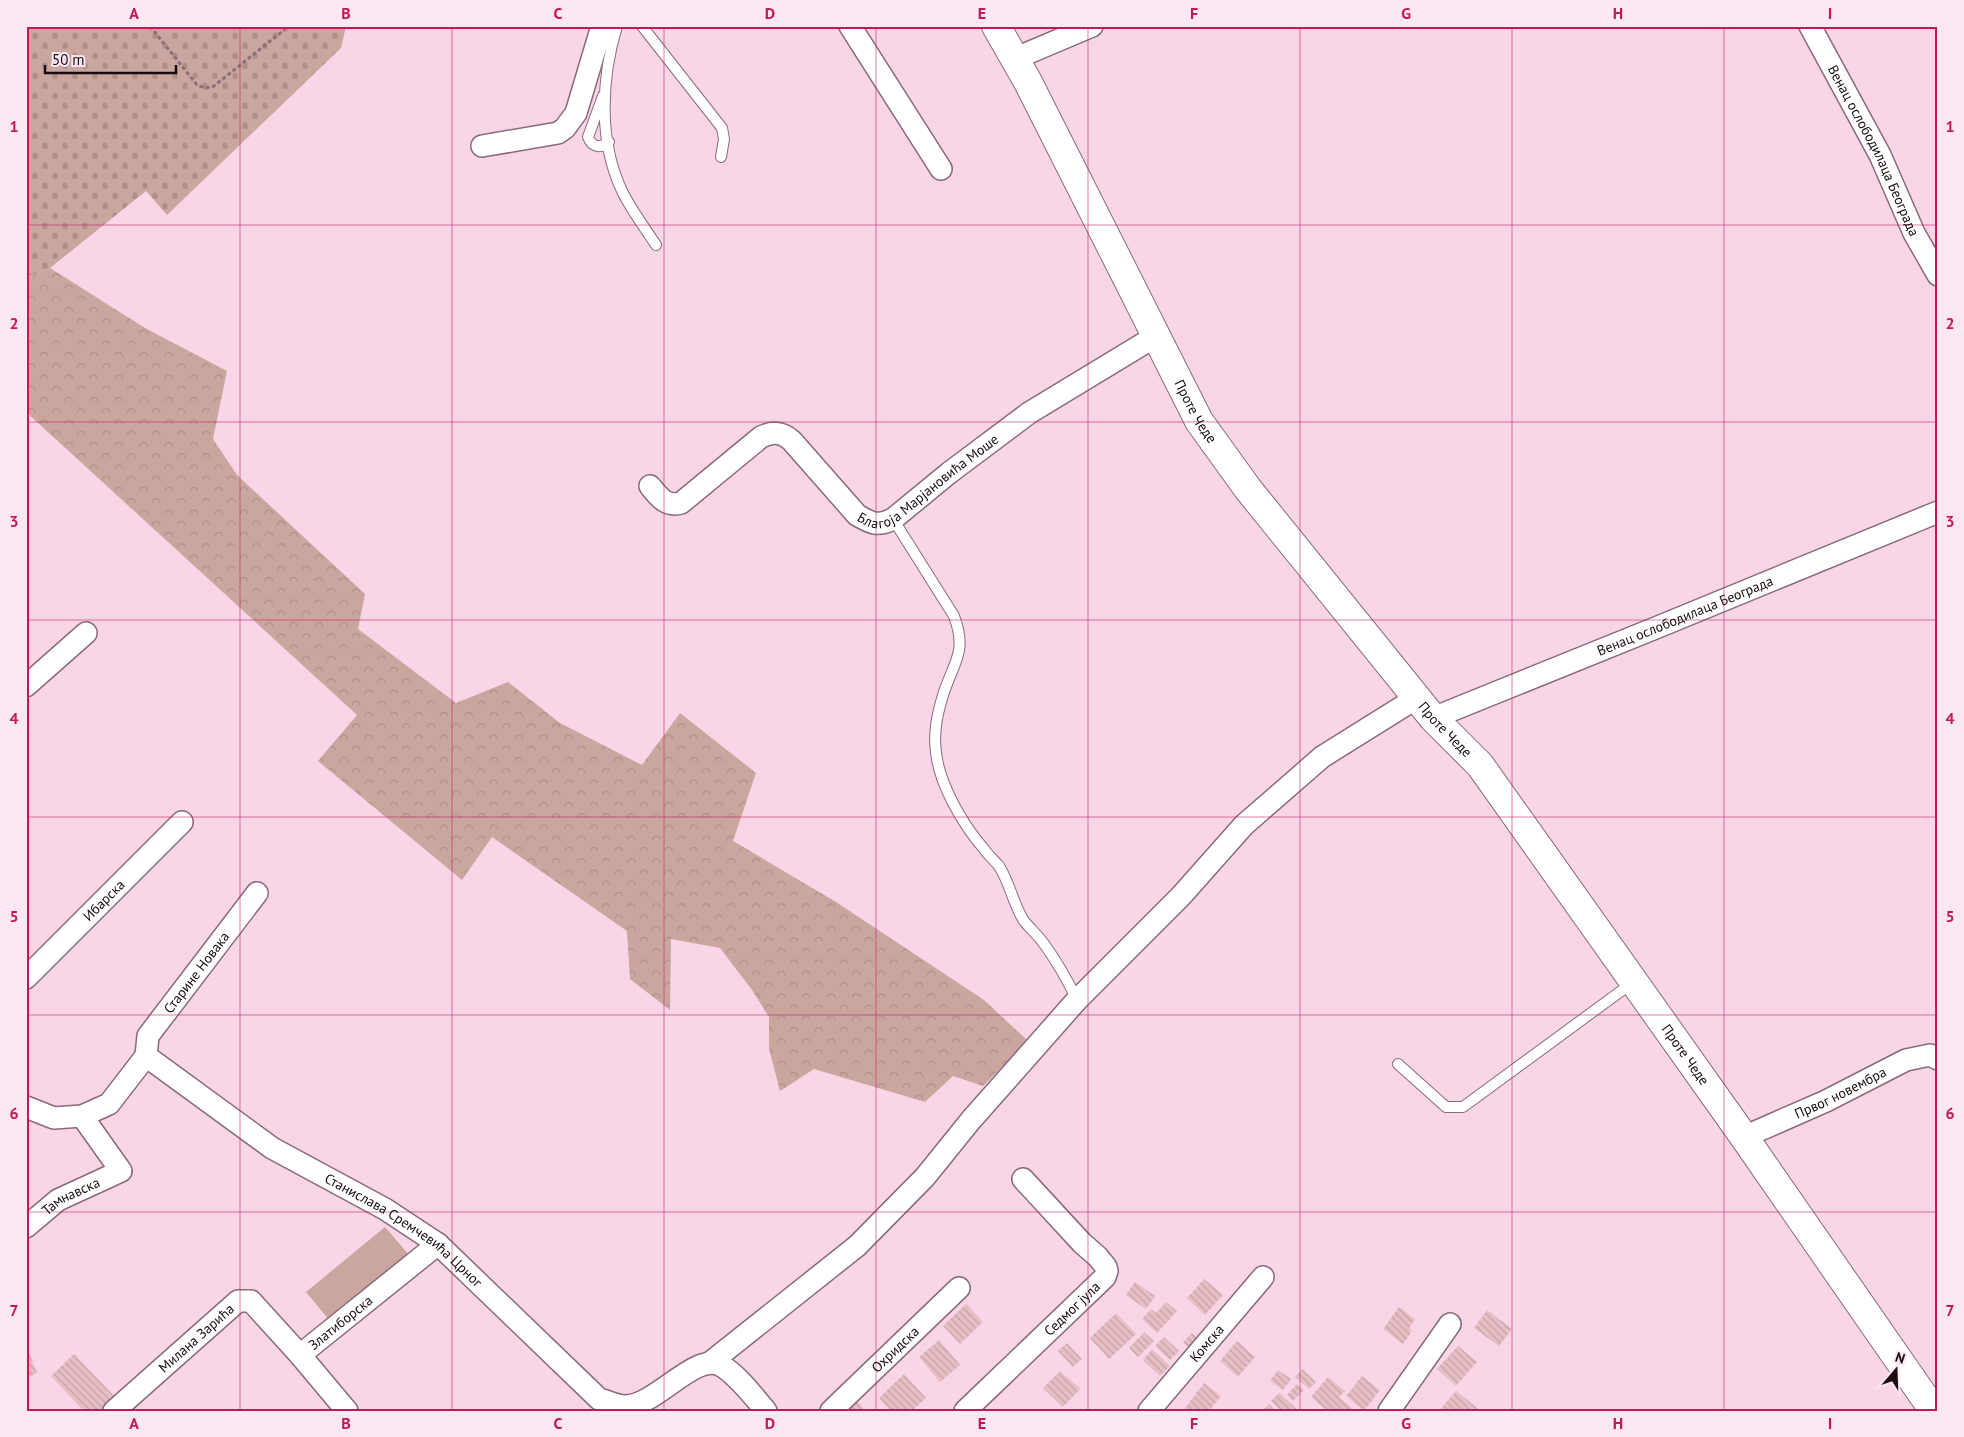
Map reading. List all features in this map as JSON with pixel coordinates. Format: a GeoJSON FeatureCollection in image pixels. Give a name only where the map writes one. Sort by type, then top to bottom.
{"type":"FeatureCollection","features":[{"type":"Feature","properties":{"kind":"street"},"geometry":{"type":"LineString","coordinates":[[482,146],[558,133],[565,128],[576,113],[602,26]]}},
{"type":"Feature","properties":{"kind":"street"},"geometry":{"type":"LineString","coordinates":[[850,26],[941,169]]}},
{"type":"Feature","properties":{"kind":"street","name":"Проте Чеде"},"geometry":{"type":"LineString","coordinates":[[996,26],[1032,91],[1199,421],[1242,482],[1425,707],[1480,765],[1744,1137],[1934,1411]]}},
{"type":"Feature","properties":{"kind":"street"},"geometry":{"type":"LineString","coordinates":[[1014,59],[1092,26]]}},
{"type":"Feature","properties":{"kind":"street","name":"Венац ослободилаца Београда"},"geometry":{"type":"LineString","coordinates":[[1810,26],[1880,155],[1914,233],[1938,275]]}},
{"type":"Feature","properties":{"kind":"street","name":"Благоја Марјановића Моше"},"geometry":{"type":"LineString","coordinates":[[650,486],[659,498],[667,503],[681,503],[761,437],[767,434],[781,434],[792,441],[857,515],[869,522],[882,524],[893,519],[949,473],[1029,413],[1077,382],[1156,336]]}},
{"type":"Feature","properties":{"kind":"street","name":"Венац ослободилаца Београда"},"geometry":{"type":"LineString","coordinates":[[1077,1000],[1181,896],[1244,825],[1322,757],[1425,707],[1658,628],[1938,512]]}},
{"type":"Feature","properties":{"kind":"street"},"geometry":{"type":"LineString","coordinates":[[26,686],[86,633]]}},
{"type":"Feature","properties":{"kind":"street","name":"Ибарска"},"geometry":{"type":"LineString","coordinates":[[26,978],[182,822]]}},
{"type":"Feature","properties":{"kind":"street","name":"Старине Новака"},"geometry":{"type":"LineString","coordinates":[[146,1056],[148,1036],[257,893]]}},
{"type":"Feature","properties":{"kind":"street","name":"Станислава Сремчевића Црног"},"geometry":{"type":"LineString","coordinates":[[146,1056],[272,1148],[385,1208],[438,1244],[599,1399],[624,1406],[642,1403],[694,1368],[711,1362],[857,1246],[925,1177],[971,1120],[1077,1000]]}},
{"type":"Feature","properties":{"kind":"street","name":"Првог новембра"},"geometry":{"type":"LineString","coordinates":[[1744,1137],[1826,1101],[1906,1060],[1930,1055],[1938,1059]]}},
{"type":"Feature","properties":{"kind":"street"},"geometry":{"type":"LineString","coordinates":[[26,1107],[54,1118],[82,1116],[108,1104],[146,1056]]}},
{"type":"Feature","properties":{"kind":"street","name":"Тамнавска"},"geometry":{"type":"LineString","coordinates":[[26,1227],[58,1200],[121,1171],[82,1116]]}},
{"type":"Feature","properties":{"kind":"street","name":"Седмог јула"},"geometry":{"type":"LineString","coordinates":[[965,1411],[1105,1277],[1107,1272],[1106,1267],[1098,1257],[1082,1243],[1023,1179]]}},
{"type":"Feature","properties":{"kind":"street","name":"Златиборска"},"geometry":{"type":"LineString","coordinates":[[347,1411],[300,1355],[438,1244]]}},
{"type":"Feature","properties":{"kind":"street","name":"Комска"},"geometry":{"type":"LineString","coordinates":[[1150,1411],[1263,1277]]}},
{"type":"Feature","properties":{"kind":"street","name":"Охридска"},"geometry":{"type":"LineString","coordinates":[[831,1411],[959,1288]]}},
{"type":"Feature","properties":{"kind":"street","name":"Милана Зарића"},"geometry":{"type":"LineString","coordinates":[[114,1411],[238,1301],[250,1301],[300,1355]]}},
{"type":"Feature","properties":{"kind":"street"},"geometry":{"type":"LineString","coordinates":[[1389,1411],[1450,1324]]}},
{"type":"Feature","properties":{"kind":"street"},"geometry":{"type":"LineString","coordinates":[[711,1362],[731,1373],[766,1411]]}},
{"type":"Feature","properties":{"kind":"lane"},"geometry":{"type":"LineString","coordinates":[[617,26],[610,48],[605,92],[612,163],[623,192],[656,246]]}},
{"type":"Feature","properties":{"kind":"lane"},"geometry":{"type":"LineString","coordinates":[[642,26],[722,128],[724,139],[721,157]]}},
{"type":"Feature","properties":{"kind":"lane"},"geometry":{"type":"LineString","coordinates":[[605,92],[588,138],[594,146],[599,147],[609,142]]}},
{"type":"Feature","properties":{"kind":"lane"},"geometry":{"type":"LineString","coordinates":[[893,519],[954,616],[958,628],[960,652],[945,690],[936,721],[936,752],[944,781],[968,828],[1004,876],[1014,902],[1025,922],[1057,962],[1077,1000]]}},
{"type":"Feature","properties":{"kind":"lane"},"geometry":{"type":"LineString","coordinates":[[1398,1064],[1446,1107],[1463,1107],[1634,982]]}},
{"type":"Feature","properties":{"kind":"path"},"geometry":{"type":"LineString","coordinates":[[150,26],[197,85],[206,88],[214,86],[289,26]]}},
{"type":"Feature","properties":{"kind":"green space"},"geometry":{"type":"Polygon","coordinates":[[[26,26],[346,26],[341,48],[167,215],[146,191],[50,268],[33,275],[26,267],[26,26]]]}},
{"type":"Feature","properties":{"kind":"green space"},"geometry":{"type":"Polygon","coordinates":[[[26,267],[33,275],[50,268],[145,328],[227,371],[213,439],[237,475],[365,594],[358,629],[456,703],[508,682],[560,723],[642,765],[680,713],[756,773],[733,841],[836,902],[984,1000],[1028,1041],[983,1086],[953,1076],[925,1102],[814,1069],[780,1091],[769,1049],[769,1017],[752,990],[720,948],[671,939],[670,1010],[630,979],[627,931],[492,837],[462,880],[318,761],[357,715],[26,412],[26,267]]]}},
{"type":"Feature","properties":{"kind":"green space"},"geometry":{"type":"Polygon","coordinates":[[[385,1227],[410,1256],[330,1321],[306,1292],[385,1227]]]}},
{"type":"Feature","properties":{"kind":"building"},"geometry":{"type":"Polygon","coordinates":[[[1204,1279],[1223,1295],[1205,1315],[1187,1298],[1204,1279]]]}},
{"type":"Feature","properties":{"kind":"building"},"geometry":{"type":"Polygon","coordinates":[[[1135,1282],[1155,1296],[1146,1309],[1126,1295],[1135,1282]]]}},
{"type":"Feature","properties":{"kind":"building"},"geometry":{"type":"Polygon","coordinates":[[[1166,1302],[1177,1311],[1157,1333],[1142,1319],[1151,1309],[1156,1313],[1166,1302]]]}},
{"type":"Feature","properties":{"kind":"building"},"geometry":{"type":"Polygon","coordinates":[[[966,1304],[983,1322],[960,1344],[943,1326],[966,1304]]]}},
{"type":"Feature","properties":{"kind":"building"},"geometry":{"type":"Polygon","coordinates":[[[1399,1307],[1415,1319],[1409,1328],[1412,1331],[1403,1344],[1383,1329],[1399,1307]]]}},
{"type":"Feature","properties":{"kind":"building"},"geometry":{"type":"Polygon","coordinates":[[[1487,1310],[1512,1329],[1499,1346],[1474,1328],[1487,1310]]]}},
{"type":"Feature","properties":{"kind":"building"},"geometry":{"type":"Polygon","coordinates":[[[1116,1313],[1136,1334],[1109,1359],[1090,1338],[1116,1313]]]}},
{"type":"Feature","properties":{"kind":"building"},"geometry":{"type":"Polygon","coordinates":[[[1144,1332],[1154,1341],[1138,1357],[1129,1348],[1144,1332]]]}},
{"type":"Feature","properties":{"kind":"building"},"geometry":{"type":"Polygon","coordinates":[[[1192,1333],[1203,1344],[1195,1353],[1183,1342],[1192,1333]]]}},
{"type":"Feature","properties":{"kind":"building"},"geometry":{"type":"Polygon","coordinates":[[[1164,1337],[1179,1351],[1170,1360],[1155,1346],[1164,1337]]]}},
{"type":"Feature","properties":{"kind":"building"},"geometry":{"type":"Polygon","coordinates":[[[939,1340],[960,1365],[940,1382],[919,1357],[939,1340]]]}},
{"type":"Feature","properties":{"kind":"building"},"geometry":{"type":"Polygon","coordinates":[[[1237,1341],[1255,1357],[1238,1377],[1220,1361],[1237,1341]]]}},
{"type":"Feature","properties":{"kind":"building"},"geometry":{"type":"Polygon","coordinates":[[[1067,1343],[1082,1359],[1073,1367],[1058,1351],[1067,1343]]]}},
{"type":"Feature","properties":{"kind":"building"},"geometry":{"type":"Polygon","coordinates":[[[1458,1346],[1477,1362],[1456,1386],[1437,1369],[1458,1346]]]}},
{"type":"Feature","properties":{"kind":"building"},"geometry":{"type":"Polygon","coordinates":[[[1152,1349],[1170,1366],[1160,1376],[1143,1360],[1152,1349]]]}},
{"type":"Feature","properties":{"kind":"building"},"geometry":{"type":"Polygon","coordinates":[[[29,1352],[37,1373],[26,1378],[26,1353],[29,1352]]]}},
{"type":"Feature","properties":{"kind":"building"},"geometry":{"type":"Polygon","coordinates":[[[74,1354],[115,1397],[100,1411],[84,1411],[51,1376],[74,1354]]]}},
{"type":"Feature","properties":{"kind":"building"},"geometry":{"type":"Polygon","coordinates":[[[1302,1369],[1316,1382],[1309,1389],[1295,1377],[1302,1369]]]}},
{"type":"Feature","properties":{"kind":"building"},"geometry":{"type":"Polygon","coordinates":[[[1278,1370],[1291,1379],[1283,1390],[1270,1381],[1278,1370]]]}},
{"type":"Feature","properties":{"kind":"building"},"geometry":{"type":"Polygon","coordinates":[[[1060,1371],[1080,1389],[1063,1407],[1043,1388],[1060,1371]]]}},
{"type":"Feature","properties":{"kind":"building"},"geometry":{"type":"Polygon","coordinates":[[[904,1374],[926,1398],[912,1411],[891,1411],[879,1398],[904,1374]]]}},
{"type":"Feature","properties":{"kind":"building"},"geometry":{"type":"Polygon","coordinates":[[[1362,1376],[1380,1390],[1364,1411],[1346,1396],[1362,1376]]]}},
{"type":"Feature","properties":{"kind":"building"},"geometry":{"type":"Polygon","coordinates":[[[1328,1377],[1345,1391],[1339,1397],[1353,1409],[1351,1411],[1327,1411],[1311,1397],[1328,1377]]]}},
{"type":"Feature","properties":{"kind":"building"},"geometry":{"type":"Polygon","coordinates":[[[1204,1383],[1221,1396],[1209,1411],[1183,1411],[1204,1383]]]}},
{"type":"Feature","properties":{"kind":"building"},"geometry":{"type":"Polygon","coordinates":[[[1297,1384],[1304,1390],[1293,1401],[1287,1395],[1297,1384]]]}},
{"type":"Feature","properties":{"kind":"building"},"geometry":{"type":"Polygon","coordinates":[[[1456,1391],[1481,1411],[1439,1411],[1456,1391]]]}},
{"type":"Feature","properties":{"kind":"building"},"geometry":{"type":"Polygon","coordinates":[[[1279,1393],[1299,1411],[1281,1411],[1271,1401],[1279,1393]]]}},
{"type":"Feature","properties":{"kind":"building"},"geometry":{"type":"Polygon","coordinates":[[[856,1400],[865,1411],[844,1411],[856,1400]]]}},
{"type":"Feature","properties":{"kind":"building"},"geometry":{"type":"Polygon","coordinates":[[[1269,1404],[1276,1411],[1262,1411],[1269,1404]]]}}]}
